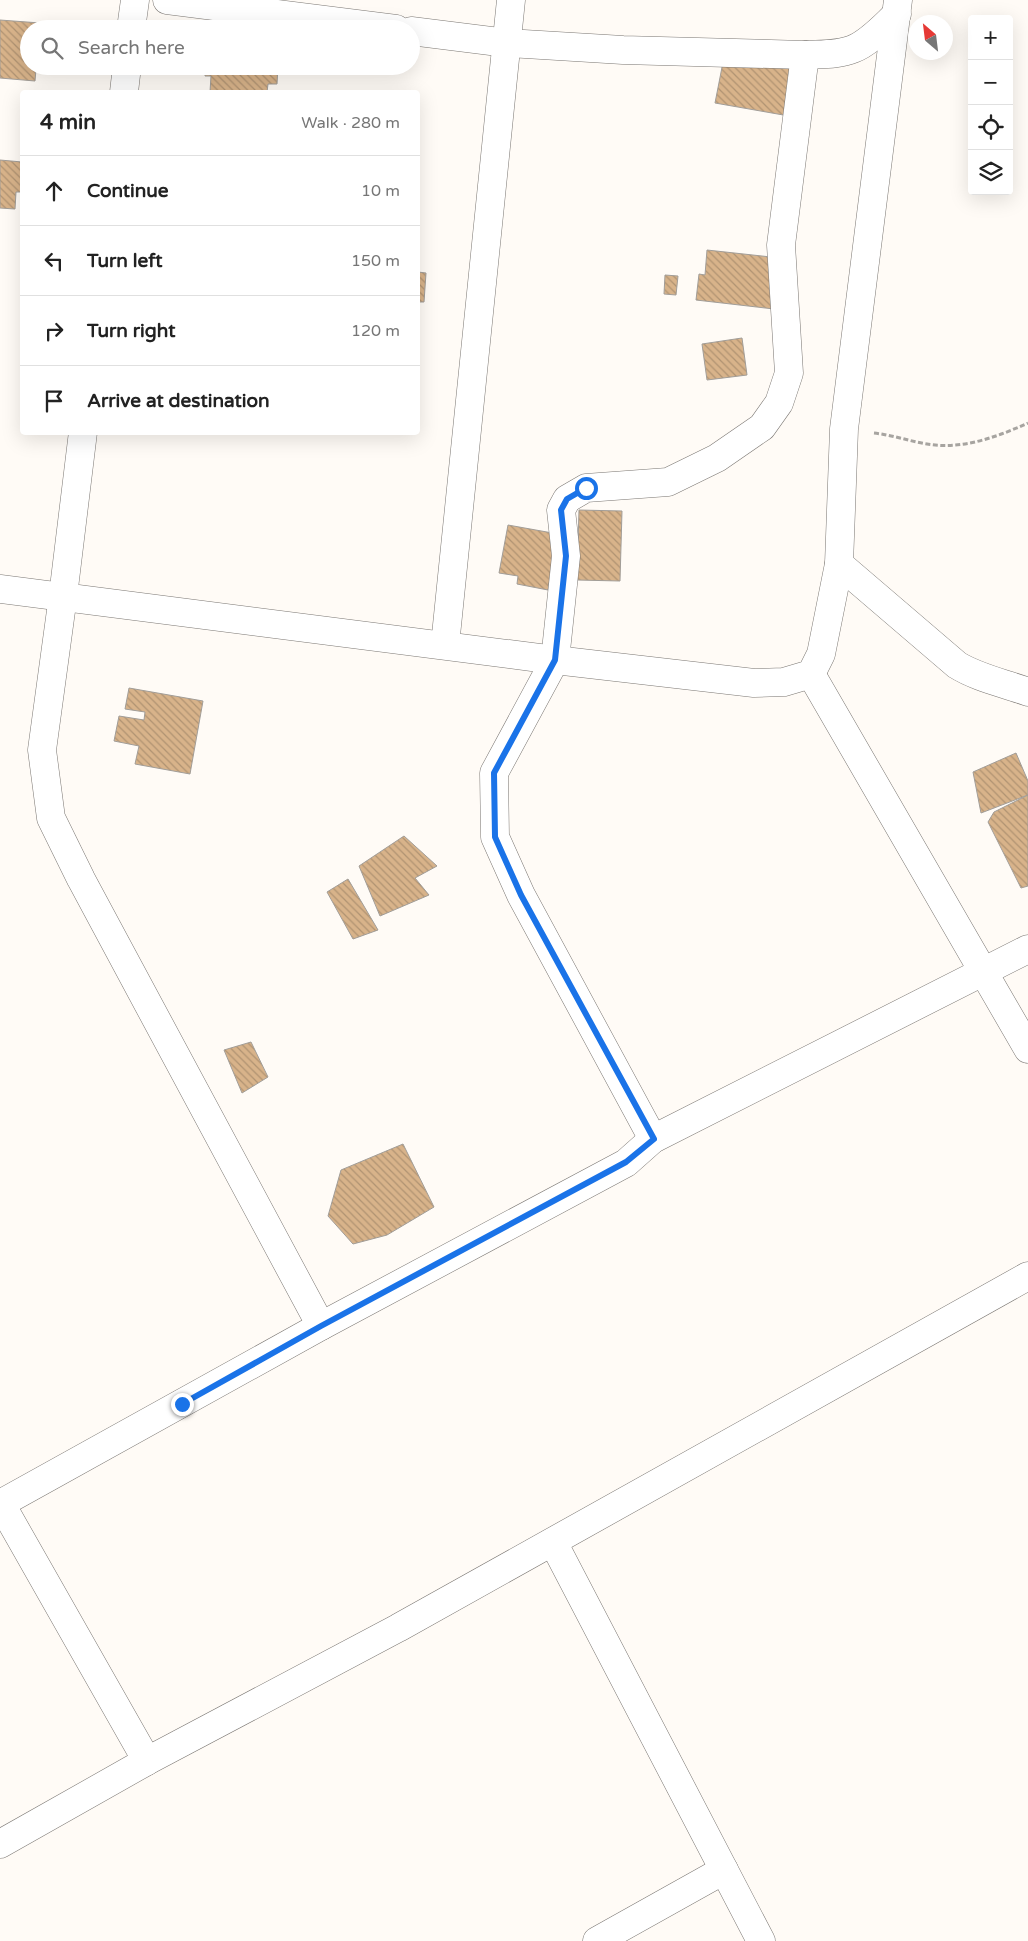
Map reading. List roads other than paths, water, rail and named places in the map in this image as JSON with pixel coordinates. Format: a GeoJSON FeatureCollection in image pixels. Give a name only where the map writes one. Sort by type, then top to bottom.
{"type":"FeatureCollection","features":[{"type":"Feature","properties":{"kind":"street"},"geometry":{"type":"LineString","coordinates":[[132,20],[135,0]]}},
{"type":"Feature","properties":{"kind":"street"},"geometry":{"type":"LineString","coordinates":[[167,0],[325,20]]}},
{"type":"Feature","properties":{"kind":"street"},"geometry":{"type":"LineString","coordinates":[[445,645],[511,0]]}},
{"type":"Feature","properties":{"kind":"street"},"geometry":{"type":"LineString","coordinates":[[420,32],[507,43],[623,50],[805,55],[834,53],[853,49],[877,32],[897,7]]}},
{"type":"Feature","properties":{"kind":"street"},"geometry":{"type":"LineString","coordinates":[[0,589],[555,660],[754,683],[784,682],[811,674],[821,654],[839,564],[844,429],[897,7]]}},
{"type":"Feature","properties":{"kind":"street"},"geometry":{"type":"LineString","coordinates":[[654,1139],[521,895],[495,837],[494,773],[555,660],[566,556],[561,510],[567,499],[586,488],[668,482],[717,458],[762,427],[780,403],[789,373],[781,245],[805,55]]}},
{"type":"Feature","properties":{"kind":"street"},"geometry":{"type":"LineString","coordinates":[[124,90],[126,75]]}},
{"type":"Feature","properties":{"kind":"street"},"geometry":{"type":"LineString","coordinates":[[83,435],[42,750],[51,818],[321,1326]]}},
{"type":"Feature","properties":{"kind":"street"},"geometry":{"type":"LineString","coordinates":[[839,564],[957,665],[972,674],[990,678],[1028,692]]}},
{"type":"Feature","properties":{"kind":"street"},"geometry":{"type":"LineString","coordinates":[[811,674],[1028,1049]]}},
{"type":"Feature","properties":{"kind":"street"},"geometry":{"type":"LineString","coordinates":[[147,1762],[0,1504],[321,1326],[626,1162],[654,1139],[1028,949]]}},
{"type":"Feature","properties":{"kind":"street"},"geometry":{"type":"LineString","coordinates":[[0,1844],[147,1762],[398,1628],[1028,1276]]}},
{"type":"Feature","properties":{"kind":"street"},"geometry":{"type":"LineString","coordinates":[[553,1542],[760,1941]]}},
{"type":"Feature","properties":{"kind":"street"},"geometry":{"type":"LineString","coordinates":[[597,1941],[724,1870]]}}]}
